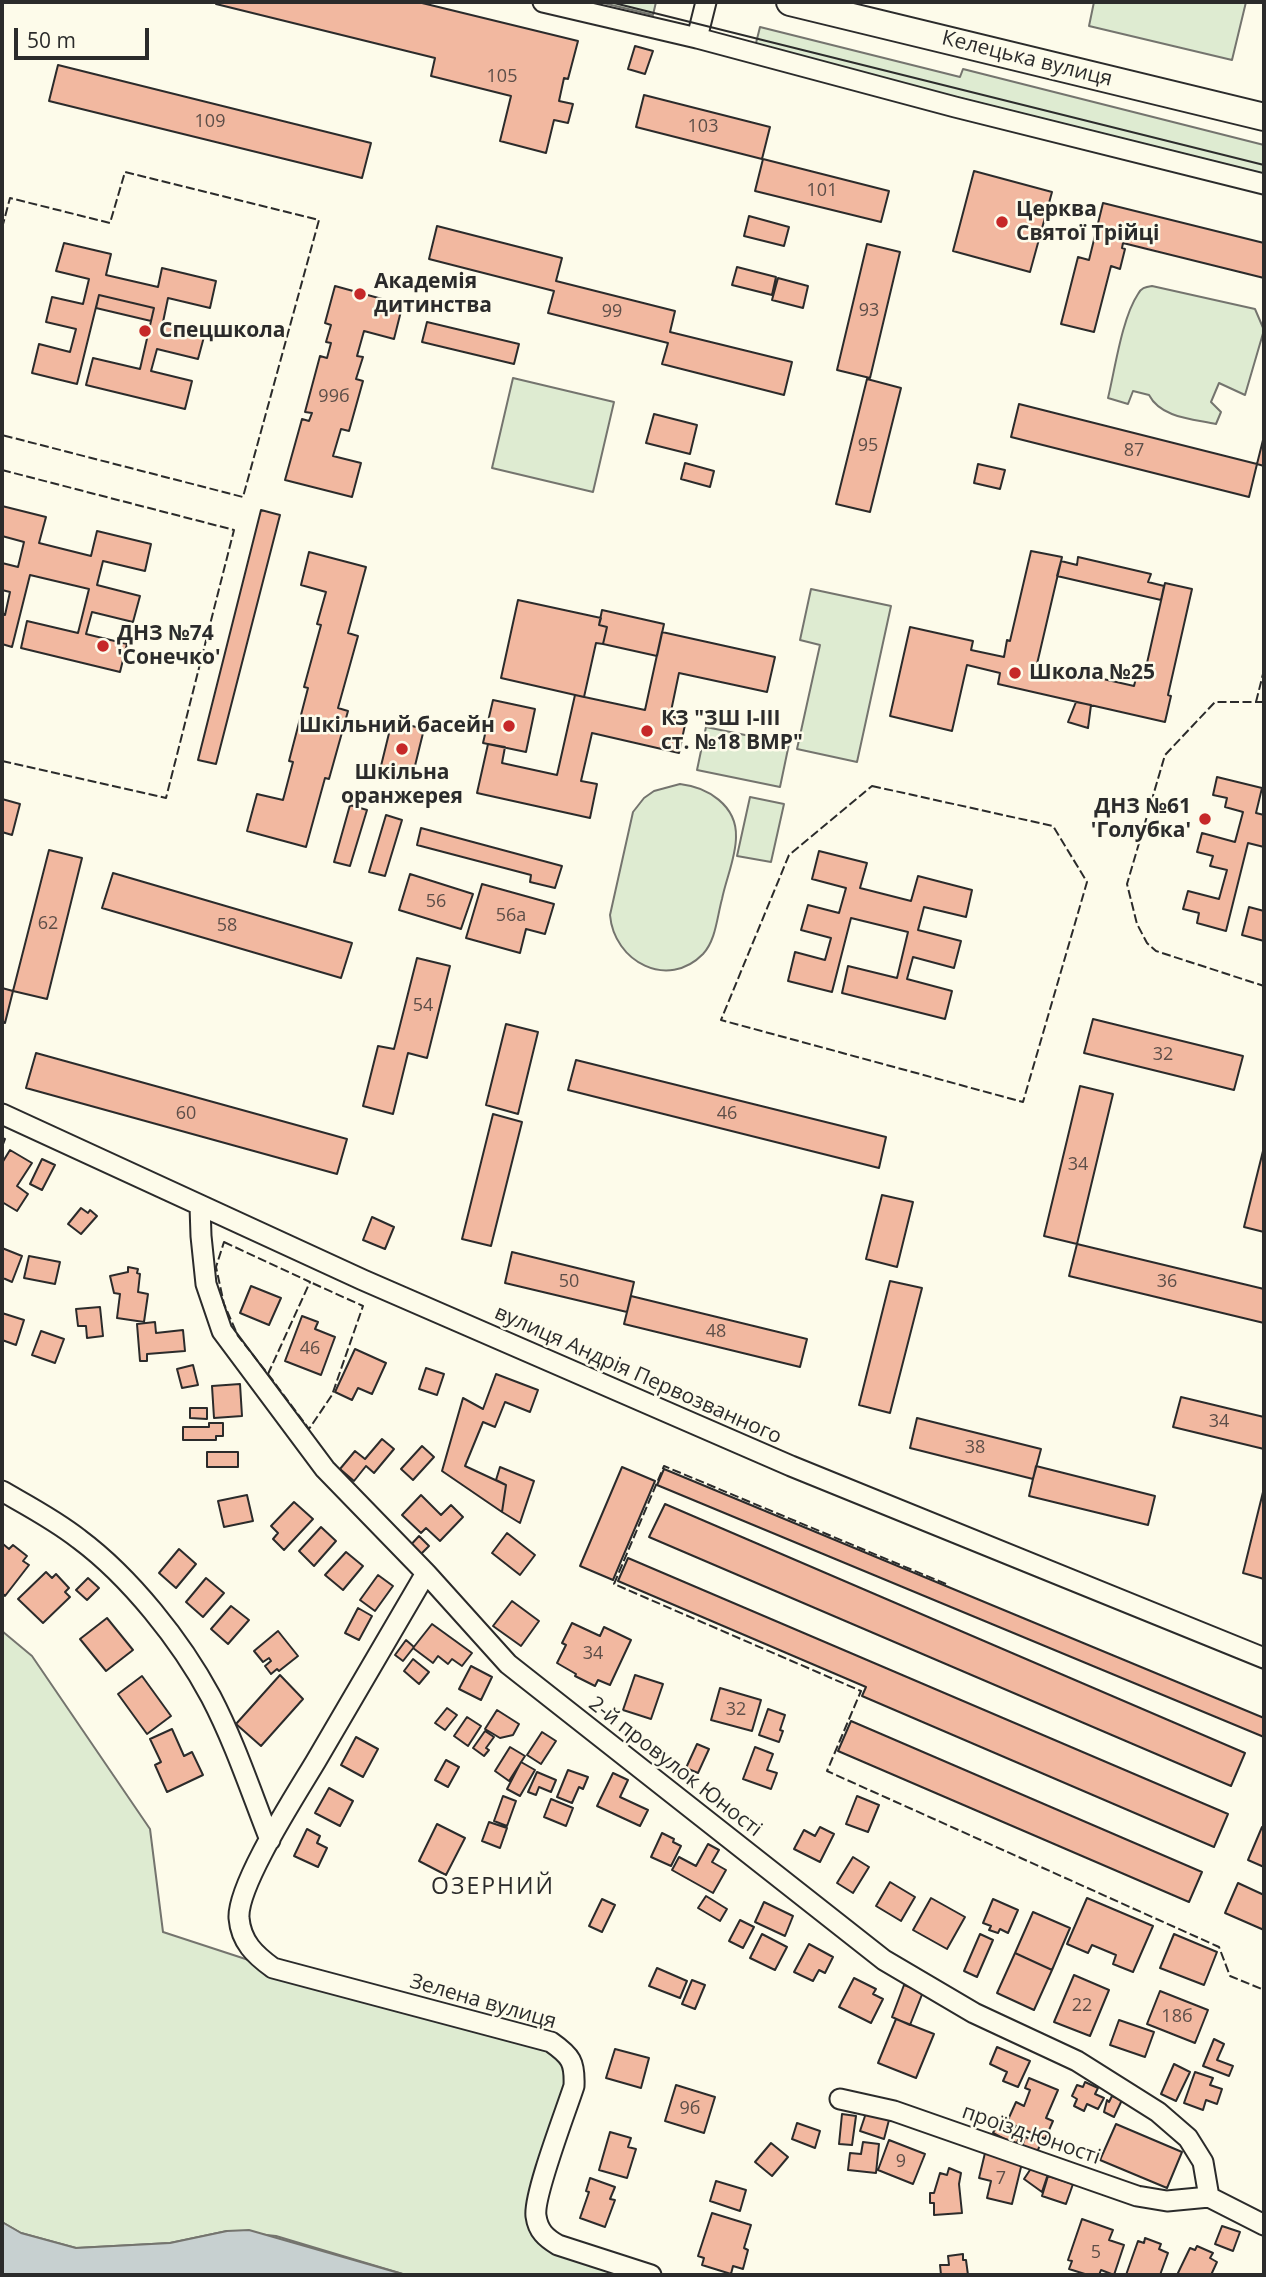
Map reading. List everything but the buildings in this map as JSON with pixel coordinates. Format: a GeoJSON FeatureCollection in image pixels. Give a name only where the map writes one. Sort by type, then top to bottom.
{"type":"FeatureCollection","features":[{"type":"Feature","properties":{"kind":"main road","name":"Келецька вулиця"},"geometry":{"type":"LineString","coordinates":[[790,2],[1264,117]]}},
{"type":"Feature","properties":{"kind":"street"},"geometry":{"type":"LineString","coordinates":[[543,2],[697,38],[955,107],[1264,184]]}},
{"type":"Feature","properties":{"kind":"street"},"geometry":{"type":"LineString","coordinates":[[697,38],[706,2]]}},
{"type":"Feature","properties":{"kind":"street","name":"вулиця Андрія Первозванного"},"geometry":{"type":"LineString","coordinates":[[2,1114],[363,1280],[791,1466],[1264,1658]]}},
{"type":"Feature","properties":{"kind":"street","name":"2-й провулок Юності"},"geometry":{"type":"LineString","coordinates":[[200,1206],[206,1284],[222,1331],[325,1469],[426,1573],[508,1664],[884,1960],[974,2013],[1076,2061],[1158,2112],[1188,2138],[1203,2162],[1209,2197]]}},
{"type":"Feature","properties":{"kind":"street"},"geometry":{"type":"LineString","coordinates":[[2,1491],[87,1546],[130,1588],[182,1650],[212,1700],[270,1840]]}},
{"type":"Feature","properties":{"kind":"street","name":"Зелена вулиця"},"geometry":{"type":"LineString","coordinates":[[426,1573],[270,1840],[240,1902],[242,1934],[252,1953],[273,1968],[551,2042],[567,2053],[575,2069],[574,2086],[536,2203],[539,2226],[544,2236],[558,2245],[651,2275]]}},
{"type":"Feature","properties":{"kind":"street","name":"проїзд Юності"},"geometry":{"type":"LineString","coordinates":[[840,2099],[894,2111],[1137,2196],[1167,2201],[1209,2197]]}},
{"type":"Feature","properties":{"kind":"street"},"geometry":{"type":"LineString","coordinates":[[1209,2197],[1264,2225]]}},
{"type":"Feature","properties":{"kind":"green space"},"geometry":{"type":"Polygon","coordinates":[[[599,2],[656,2],[653,15],[599,2]]]}},
{"type":"Feature","properties":{"kind":"green space"},"geometry":{"type":"Polygon","coordinates":[[[1094,2],[1246,2],[1232,60],[1089,26],[1094,2]]]}},
{"type":"Feature","properties":{"kind":"green space"},"geometry":{"type":"Polygon","coordinates":[[[760,27],[960,77],[963,69],[1264,145],[1264,174],[755,47],[760,27]]]}},
{"type":"Feature","properties":{"kind":"green space"},"geometry":{"type":"Polygon","coordinates":[[[1152,286],[1255,309],[1264,330],[1245,395],[1219,383],[1211,402],[1221,412],[1216,424],[1169,413],[1154,403],[1149,395],[1133,391],[1128,404],[1108,398],[1132,304],[1140,290],[1152,286]]]}},
{"type":"Feature","properties":{"kind":"green space"},"geometry":{"type":"Polygon","coordinates":[[[513,378],[614,402],[593,492],[492,468],[513,378]]]}},
{"type":"Feature","properties":{"kind":"green space"},"geometry":{"type":"Polygon","coordinates":[[[811,589],[891,606],[857,762],[797,749],[820,645],[800,640],[811,589]]]}},
{"type":"Feature","properties":{"kind":"green space"},"geometry":{"type":"Polygon","coordinates":[[[706,727],[789,744],[780,787],[697,770],[706,727]]]}},
{"type":"Feature","properties":{"kind":"green space"},"geometry":{"type":"Polygon","coordinates":[[[680,784],[710,794],[726,807],[735,826],[736,845],[711,942],[703,954],[689,965],[674,970],[659,970],[645,966],[621,946],[610,915],[633,812],[644,798],[654,791],[680,784]]]}},
{"type":"Feature","properties":{"kind":"green space"},"geometry":{"type":"Polygon","coordinates":[[[750,797],[784,804],[771,862],[737,856],[750,797]]]}},
{"type":"Feature","properties":{"kind":"green space"},"geometry":{"type":"Polygon","coordinates":[[[2,1631],[32,1656],[150,1829],[163,1932],[273,1968],[551,2042],[575,2069],[536,2203],[544,2237],[651,2275],[406,2275],[276,2236],[227,2231],[170,2243],[76,2248],[21,2233],[2,2222],[2,1631]]]}},
{"type":"Feature","properties":{"kind":"shaded area"},"geometry":{"type":"Polygon","coordinates":[[[2,2222],[21,2233],[76,2248],[170,2243],[227,2231],[249,2230],[406,2275],[2,2275],[2,2222]]]}},
{"type":"Feature","properties":{"kind":"tram line"},"geometry":{"type":"LineString","coordinates":[[610,2],[1264,165]]}},
{"type":"Feature","properties":{"kind":"fence"},"geometry":{"type":"LineString","coordinates":[[2,228],[10,198],[110,223],[125,172],[319,220],[243,497],[2,435]]}},
{"type":"Feature","properties":{"kind":"fence"},"geometry":{"type":"LineString","coordinates":[[2,470],[234,530],[166,798],[2,761]]}},
{"type":"Feature","properties":{"kind":"fence"},"geometry":{"type":"LineString","coordinates":[[1256,702],[1264,670]]}},
{"type":"Feature","properties":{"kind":"fence"},"geometry":{"type":"LineString","coordinates":[[1264,702],[1215,702],[1165,755],[1127,884],[1137,924],[1147,943],[1156,951],[1264,986]]}},
{"type":"Feature","properties":{"kind":"fence"},"geometry":{"type":"LineString","coordinates":[[872,786],[1053,826],[1087,882],[1023,1102],[721,1020],[789,855],[872,786]]}},
{"type":"Feature","properties":{"kind":"fence"},"geometry":{"type":"LineString","coordinates":[[2,1138],[5,1139],[2,1147]]}},
{"type":"Feature","properties":{"kind":"fence"},"geometry":{"type":"LineString","coordinates":[[224,1242],[310,1282],[268,1374],[238,1336],[224,1304],[216,1267],[224,1242]]}},
{"type":"Feature","properties":{"kind":"fence"},"geometry":{"type":"LineString","coordinates":[[268,1374],[309,1429],[332,1395],[363,1306],[310,1282]]}},
{"type":"Feature","properties":{"kind":"fence"},"geometry":{"type":"LineString","coordinates":[[946,1584],[664,1466],[614,1584],[861,1691],[827,1771],[1219,1947],[1230,1976],[1264,1990]]}},
{"type":"Feature","properties":{"kind":"place","name":"Церква Святої Трійці"},"geometry":{"type":"Point","coordinates":[1002,222]}},
{"type":"Feature","properties":{"kind":"place","name":"Академія дитинства"},"geometry":{"type":"Point","coordinates":[360,294]}},
{"type":"Feature","properties":{"kind":"place","name":"Спецшкола"},"geometry":{"type":"Point","coordinates":[145,331]}},
{"type":"Feature","properties":{"kind":"place","name":"ДНЗ №74 'Сонечко'"},"geometry":{"type":"Point","coordinates":[103,646]}},
{"type":"Feature","properties":{"kind":"place","name":"Школа №25"},"geometry":{"type":"Point","coordinates":[1015,673]}},
{"type":"Feature","properties":{"kind":"place","name":"Шкільний басейн"},"geometry":{"type":"Point","coordinates":[509,726]}},
{"type":"Feature","properties":{"kind":"place","name":"КЗ \"ЗШ І-ІІІ ст. №18 ВМР\""},"geometry":{"type":"Point","coordinates":[647,731]}},
{"type":"Feature","properties":{"kind":"place","name":"Шкільна оранжерея"},"geometry":{"type":"Point","coordinates":[402,749]}},
{"type":"Feature","properties":{"kind":"place","name":"ДНЗ №61 'Голубка'"},"geometry":{"type":"Point","coordinates":[1205,819]}},
{"type":"Feature","properties":{"kind":"district","name":"ОЗЕРНИЙ"},"geometry":{"type":"Point","coordinates":[493,1887]}}]}
